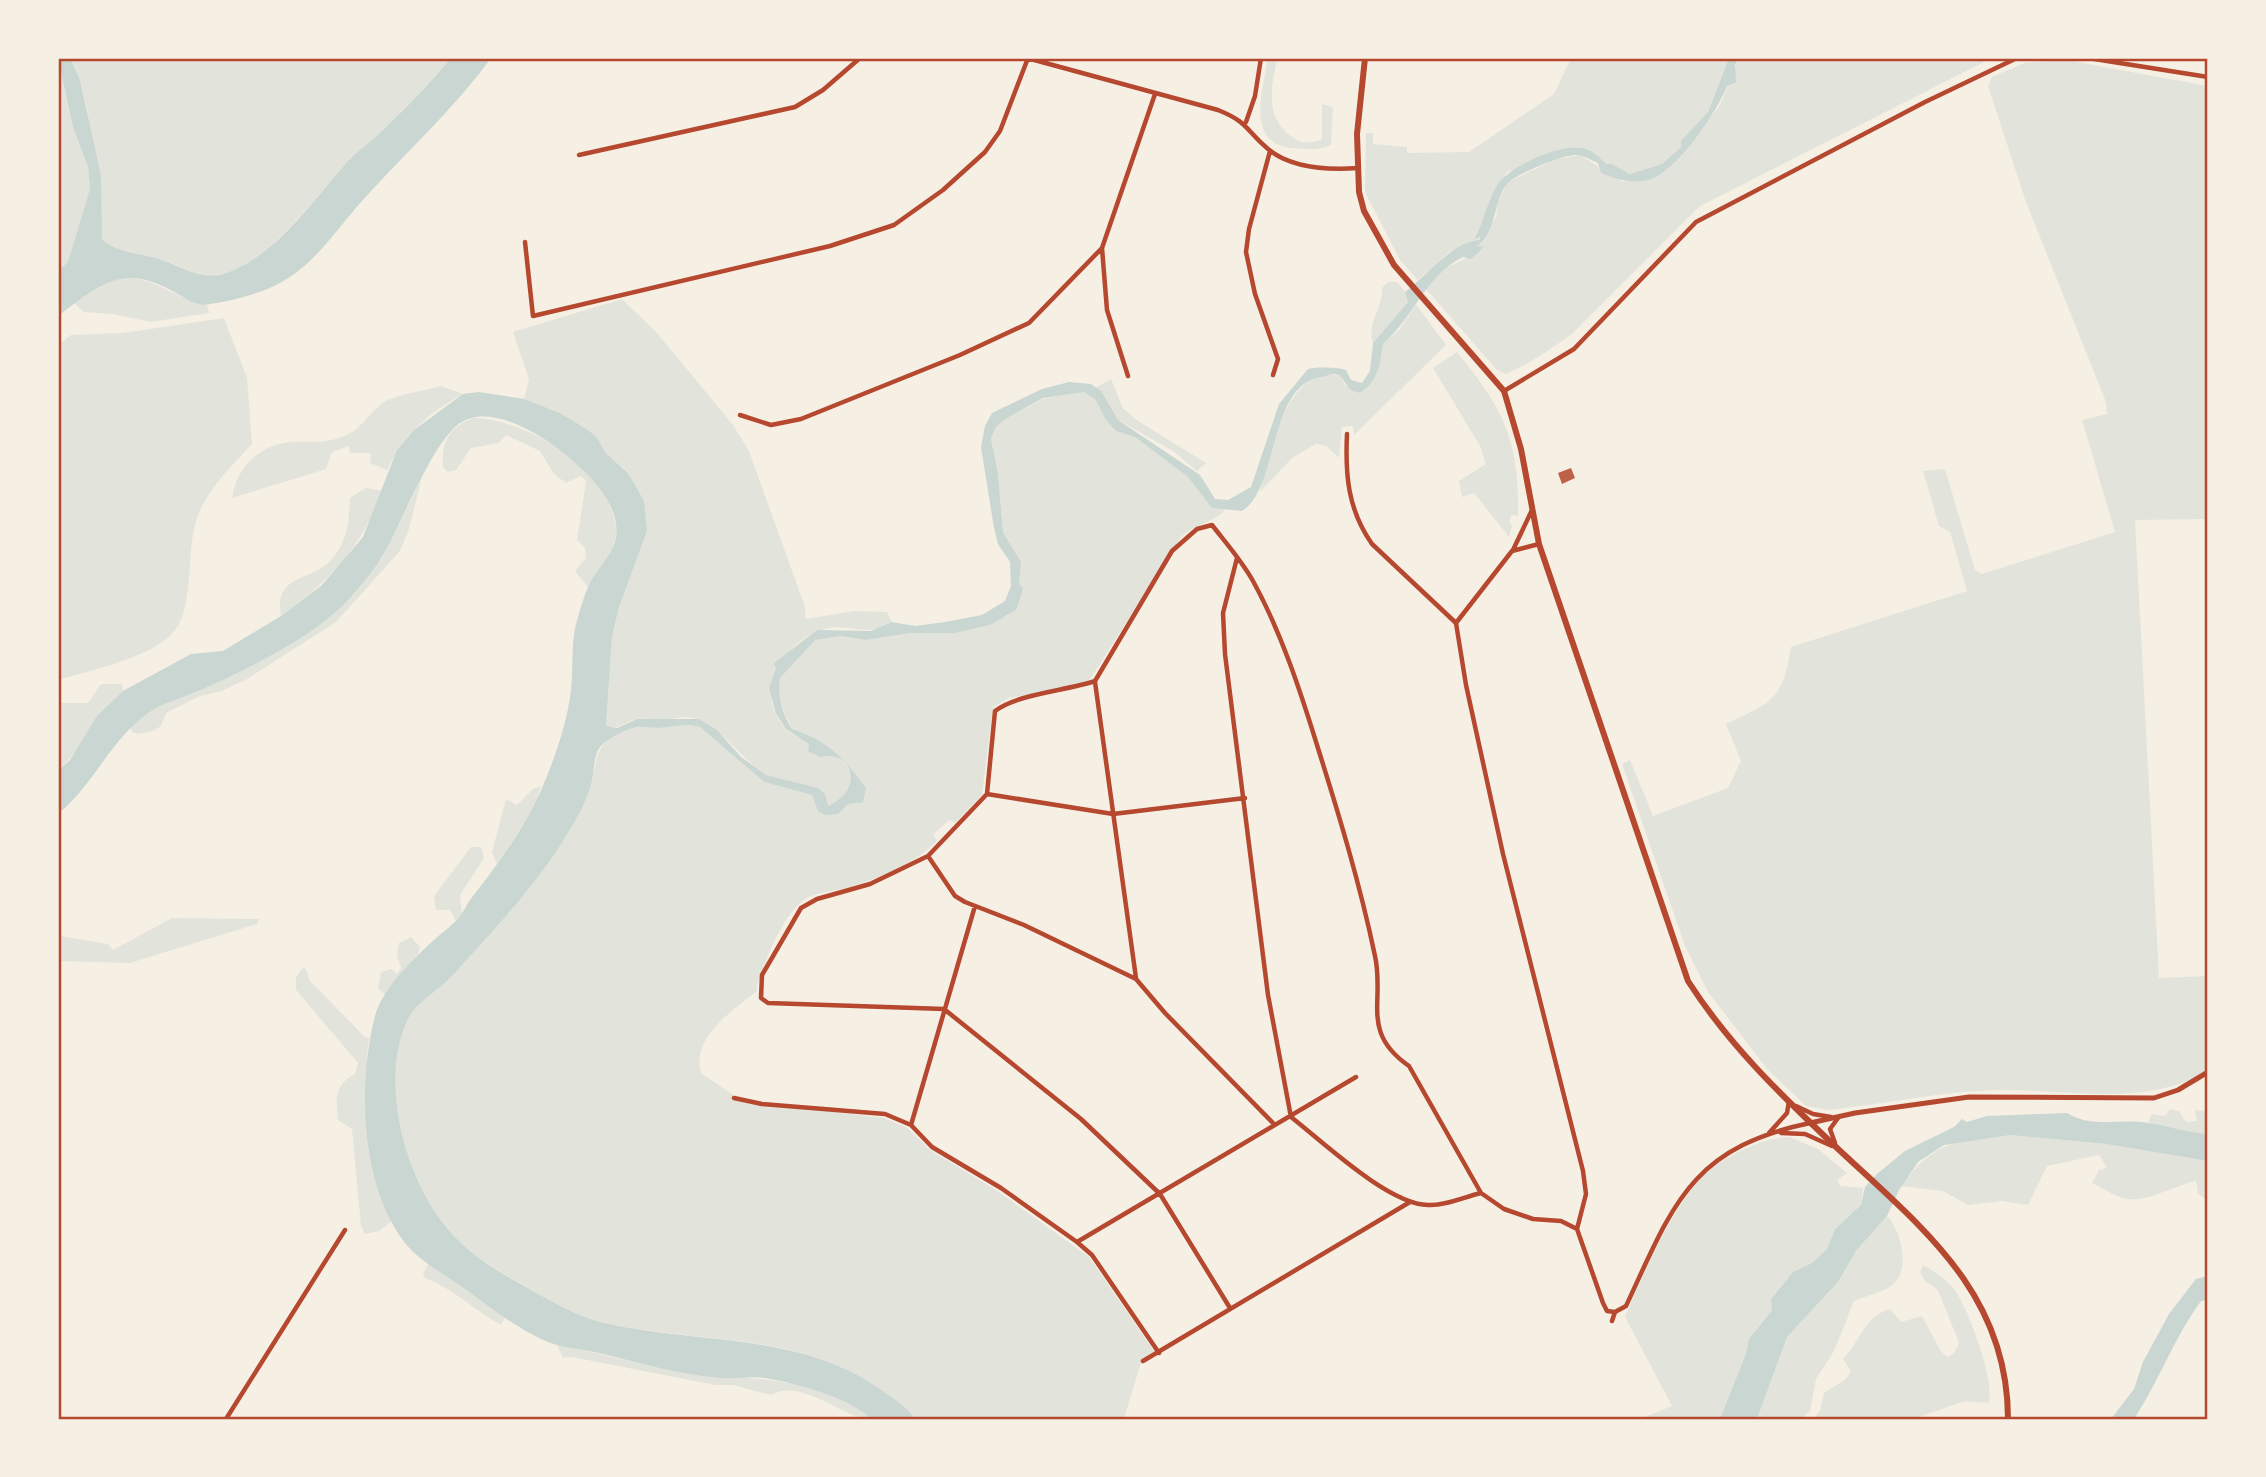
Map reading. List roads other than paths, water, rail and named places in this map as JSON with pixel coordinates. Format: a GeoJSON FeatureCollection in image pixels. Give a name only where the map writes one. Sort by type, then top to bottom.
{"type":"FeatureCollection","features":[{"type":"Feature","properties":{"kind":"main road"},"geometry":{"type":"LineString","coordinates":[[1365,58],[1357,134],[1364,211],[1394,265],[1504,391],[1521,449],[1539,544],[1688,981],[1716,1025],[1788,1101],[1912,1217],[1950,1257],[1982,1307],[2003,1366],[2008,1419]]}},
{"type":"Feature","properties":{"kind":"street"},"geometry":{"type":"LineString","coordinates":[[579,155],[795,107],[823,90],[860,58]]}},
{"type":"Feature","properties":{"kind":"street"},"geometry":{"type":"LineString","coordinates":[[525,242],[533,316],[638,289],[830,246],[894,225],[943,190],[985,152],[1000,131],[1027,58],[1218,110],[1246,122],[1270,151],[1324,169],[1358,167]]}},
{"type":"Feature","properties":{"kind":"street"},"geometry":{"type":"LineString","coordinates":[[1246,122],[1255,96],[1261,58]]}},
{"type":"Feature","properties":{"kind":"street"},"geometry":{"type":"LineString","coordinates":[[1504,391],[1574,349],[1696,222],[1930,100],[2017,58]]}},
{"type":"Feature","properties":{"kind":"street"},"geometry":{"type":"LineString","coordinates":[[2088,58],[2208,77]]}},
{"type":"Feature","properties":{"kind":"street"},"geometry":{"type":"LineString","coordinates":[[1128,376],[1107,310],[1102,248],[1155,94]]}},
{"type":"Feature","properties":{"kind":"street"},"geometry":{"type":"LineString","coordinates":[[1270,151],[1249,229],[1247,252],[1255,294],[1278,359],[1273,375]]}},
{"type":"Feature","properties":{"kind":"street"},"geometry":{"type":"LineString","coordinates":[[740,415],[771,425],[801,419],[1002,336],[1029,323],[1102,248]]}},
{"type":"Feature","properties":{"kind":"street"},"geometry":{"type":"LineString","coordinates":[[1347,434],[1348,489],[1363,531],[1372,544],[1456,623],[1466,685],[1503,854],[1583,1171],[1586,1194],[1577,1229],[1607,1311],[1615,1312],[1626,1306],[1666,1220],[1685,1188],[1705,1167],[1785,1128],[1969,1097],[2154,1098],[2179,1090],[2208,1072]]}},
{"type":"Feature","properties":{"kind":"street"},"geometry":{"type":"LineString","coordinates":[[1456,623],[1512,551],[1532,510]]}},
{"type":"Feature","properties":{"kind":"street"},"geometry":{"type":"LineString","coordinates":[[1136,979],[1095,681],[1172,551],[1197,529],[1212,525],[1253,582],[1300,691],[1357,871],[1380,976],[1375,1009],[1385,1043],[1395,1057],[1409,1066],[1481,1193],[1504,1209],[1534,1219],[1561,1221],[1577,1229]]}},
{"type":"Feature","properties":{"kind":"street"},"geometry":{"type":"LineString","coordinates":[[1512,551],[1539,544]]}},
{"type":"Feature","properties":{"kind":"street"},"geometry":{"type":"LineString","coordinates":[[1237,557],[1223,613],[1225,654],[1268,995],[1292,1117],[1374,1183],[1410,1201],[1439,1204],[1481,1193]]}},
{"type":"Feature","properties":{"kind":"street"},"geometry":{"type":"LineString","coordinates":[[1095,681],[1062,692],[1008,701],[995,711],[987,794],[929,856],[870,884],[817,899],[801,908],[762,975],[761,998],[768,1003],[944,1009],[1081,1119],[1160,1194],[1230,1308]]}},
{"type":"Feature","properties":{"kind":"street"},"geometry":{"type":"LineString","coordinates":[[987,794],[1114,814],[1245,798]]}},
{"type":"Feature","properties":{"kind":"street"},"geometry":{"type":"LineString","coordinates":[[929,856],[955,896],[1024,925],[1136,979],[1165,1013],[1274,1124]]}},
{"type":"Feature","properties":{"kind":"street"},"geometry":{"type":"LineString","coordinates":[[911,1125],[975,906]]}},
{"type":"Feature","properties":{"kind":"street"},"geometry":{"type":"LineString","coordinates":[[1077,1242],[1356,1077]]}},
{"type":"Feature","properties":{"kind":"street"},"geometry":{"type":"LineString","coordinates":[[734,1098],[885,1114],[911,1125],[932,1147],[1001,1188],[1092,1255],[1158,1353]]}},
{"type":"Feature","properties":{"kind":"street"},"geometry":{"type":"LineString","coordinates":[[1765,1137],[1787,1113],[1788,1101],[1813,1114],[1838,1118]]}},
{"type":"Feature","properties":{"kind":"street"},"geometry":{"type":"LineString","coordinates":[[1838,1118],[1830,1129],[1839,1150]]}},
{"type":"Feature","properties":{"kind":"street"},"geometry":{"type":"LineString","coordinates":[[1765,1137],[1793,1131],[1816,1138],[1839,1150]]}},
{"type":"Feature","properties":{"kind":"street"},"geometry":{"type":"LineString","coordinates":[[1143,1361],[1410,1201]]}},
{"type":"Feature","properties":{"kind":"street"},"geometry":{"type":"LineString","coordinates":[[226,1419],[345,1230]]}},
{"type":"Feature","properties":{"kind":"street"},"geometry":{"type":"LineString","coordinates":[[1612,1321],[1615,1312]]}}]}
